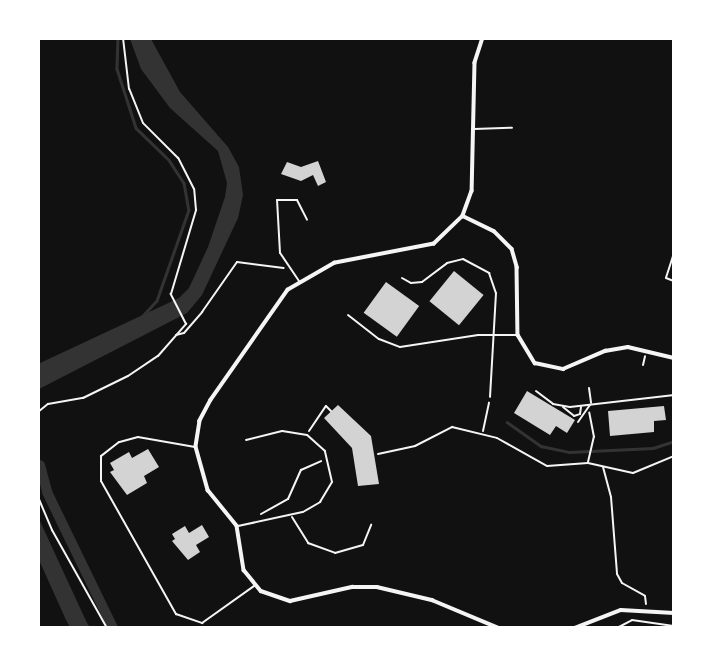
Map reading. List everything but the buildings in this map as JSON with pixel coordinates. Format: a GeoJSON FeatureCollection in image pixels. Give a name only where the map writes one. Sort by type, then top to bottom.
{"type":"FeatureCollection","features":[{"type":"Feature","properties":{"kind":"street"},"geometry":{"type":"LineString","coordinates":[[483,38],[474,63],[472,191],[463,216],[434,244],[353,258],[299,281],[266,315],[211,400],[200,421],[196,447],[208,490],[237,526],[242,564],[254,586],[290,601],[352,587],[377,587],[432,600],[499,628]]}},
{"type":"Feature","properties":{"kind":"street"},"geometry":{"type":"LineString","coordinates":[[463,216],[494,231],[512,249],[517,267],[518,335],[530,359],[548,369],[563,369],[619,347],[643,348],[674,358]]}},
{"type":"Feature","properties":{"kind":"street"},"geometry":{"type":"LineString","coordinates":[[575,628],[621,610],[674,613]]}},
{"type":"Feature","properties":{"kind":"lane"},"geometry":{"type":"LineString","coordinates":[[473,130],[512,128]]}},
{"type":"Feature","properties":{"kind":"lane"},"geometry":{"type":"LineString","coordinates":[[299,281],[289,267],[278,242],[277,200],[298,201],[307,220]]}},
{"type":"Feature","properties":{"kind":"lane"},"geometry":{"type":"LineString","coordinates":[[674,253],[666,278],[674,281]]}},
{"type":"Feature","properties":{"kind":"lane"},"geometry":{"type":"LineString","coordinates":[[402,278],[418,283],[453,261],[478,263],[495,287],[490,397]]}},
{"type":"Feature","properties":{"kind":"lane"},"geometry":{"type":"LineString","coordinates":[[348,315],[394,346],[491,334],[518,335]]}},
{"type":"Feature","properties":{"kind":"lane"},"geometry":{"type":"LineString","coordinates":[[237,526],[291,516],[316,506],[328,494],[332,482],[328,457],[307,435],[282,431],[246,440]]}},
{"type":"Feature","properties":{"kind":"lane"},"geometry":{"type":"LineString","coordinates":[[196,447],[138,437],[119,442],[101,456],[101,481],[176,614],[202,623],[254,586]]}},
{"type":"Feature","properties":{"kind":"lane"},"geometry":{"type":"LineString","coordinates":[[291,516],[308,543],[335,553],[363,545],[372,525]]}},
{"type":"Feature","properties":{"kind":"path"},"geometry":{"type":"LineString","coordinates":[[38,412],[48,404],[83,398],[128,376],[158,356],[186,324],[171,294],[180,278],[196,210],[194,189],[178,158],[143,123],[129,89],[123,38]]}},
{"type":"Feature","properties":{"kind":"path"},"geometry":{"type":"LineString","coordinates":[[176,335],[193,322],[237,262],[278,270],[289,267]]}},
{"type":"Feature","properties":{"kind":"path"},"geometry":{"type":"LineString","coordinates":[[588,463],[593,445],[589,388]]}},
{"type":"Feature","properties":{"kind":"path"},"geometry":{"type":"LineString","coordinates":[[536,391],[564,406],[574,416],[580,414],[581,406]]}},
{"type":"Feature","properties":{"kind":"path"},"geometry":{"type":"LineString","coordinates":[[564,406],[674,395]]}},
{"type":"Feature","properties":{"kind":"path"},"geometry":{"type":"LineString","coordinates":[[482,432],[490,397]]}},
{"type":"Feature","properties":{"kind":"path"},"geometry":{"type":"LineString","coordinates":[[307,435],[326,405],[331,411]]}},
{"type":"Feature","properties":{"kind":"path"},"geometry":{"type":"LineString","coordinates":[[578,422],[589,412]]}},
{"type":"Feature","properties":{"kind":"path"},"geometry":{"type":"LineString","coordinates":[[378,454],[415,446],[452,428],[482,432],[547,466],[588,463],[633,473],[674,456]]}},
{"type":"Feature","properties":{"kind":"path"},"geometry":{"type":"LineString","coordinates":[[247,523],[281,506],[301,470],[328,457]]}},
{"type":"Feature","properties":{"kind":"path"},"geometry":{"type":"LineString","coordinates":[[603,467],[611,497],[618,574],[622,583],[645,596],[646,604]]}},
{"type":"Feature","properties":{"kind":"path"},"geometry":{"type":"LineString","coordinates":[[38,497],[107,628]]}},
{"type":"Feature","properties":{"kind":"path"},"geometry":{"type":"LineString","coordinates":[[617,628],[632,620],[674,626]]}},
{"type":"Feature","properties":{"kind":"shaded area"},"geometry":{"type":"Polygon","coordinates":[[[130,39],[151,39],[180,92],[228,147],[239,167],[243,195],[238,218],[202,295],[187,313],[39,389],[38,364],[179,298],[189,288],[208,247],[225,197],[227,183],[218,151],[170,108],[141,69],[130,39]]]}},
{"type":"Feature","properties":{"kind":"shaded area"},"geometry":{"type":"Polygon","coordinates":[[[39,519],[90,627],[70,627],[66,620],[39,560],[39,519]]]}},
{"type":"Feature","properties":{"kind":"waterway"},"geometry":{"type":"LineString","coordinates":[[118,38],[117,69],[136,128],[169,160],[184,183],[189,210],[157,301],[141,318]]}},
{"type":"Feature","properties":{"kind":"waterway"},"geometry":{"type":"LineString","coordinates":[[507,422],[541,446],[569,452],[653,448],[674,441]]}},
{"type":"Feature","properties":{"kind":"waterway"},"geometry":{"type":"LineString","coordinates":[[40,465],[47,492],[113,628]]}}]}
